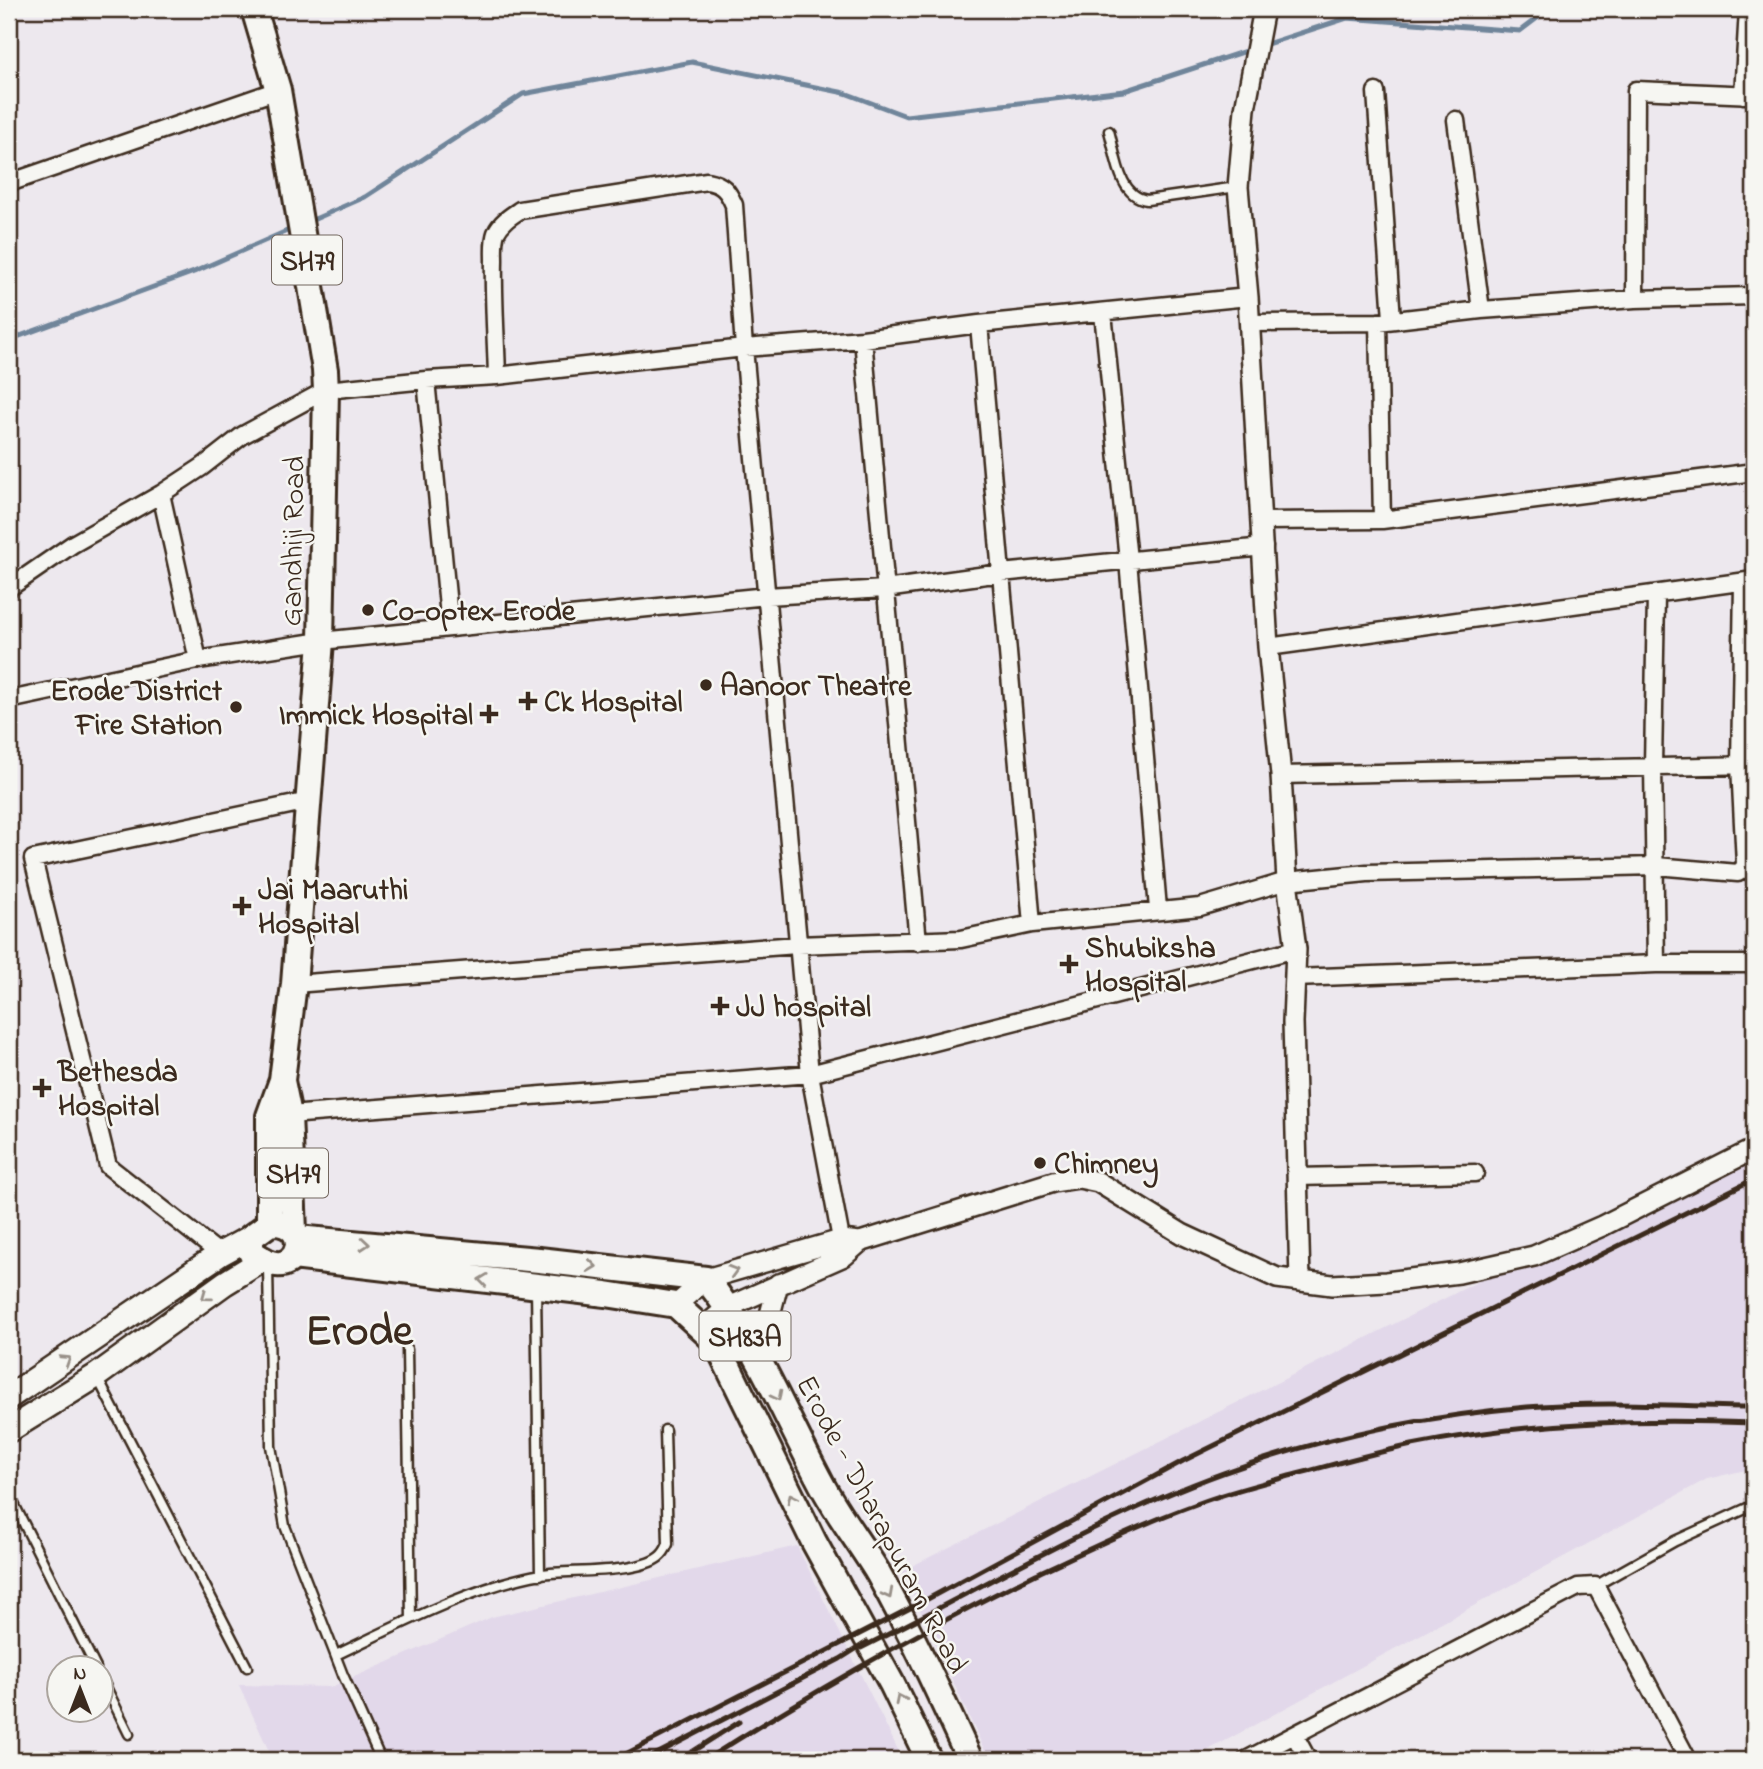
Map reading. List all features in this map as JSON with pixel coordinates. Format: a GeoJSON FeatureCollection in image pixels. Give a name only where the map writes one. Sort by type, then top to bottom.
{"type":"FeatureCollection","features":[{"type":"Feature","properties":{"kind":"main road","name":"Gandhiji Road"},"geometry":{"type":"LineString","coordinates":[[254,9],[278,90],[326,380],[321,641],[309,801],[294,984],[282,1080],[269,1116],[260,1230]]}},
{"type":"Feature","properties":{"kind":"main road","name":"Gandhiji Road"},"geometry":{"type":"LineString","coordinates":[[282,1080],[289,1115],[295,1242]]}},
{"type":"Feature","properties":{"kind":"main road","name":"SH83A"},"geometry":{"type":"LineString","coordinates":[[260,1230],[283,1223],[295,1242],[536,1286],[676,1305],[716,1342],[814,1542],[892,1684],[929,1760]]}},
{"type":"Feature","properties":{"kind":"main road"},"geometry":{"type":"LineString","coordinates":[[9,1397],[220,1254],[260,1230]]}},
{"type":"Feature","properties":{"kind":"main road"},"geometry":{"type":"LineString","coordinates":[[260,1230],[251,1252],[266,1261]]}},
{"type":"Feature","properties":{"kind":"main road","name":"SH83A"},"geometry":{"type":"LineString","coordinates":[[266,1261],[281,1264],[295,1242]]}},
{"type":"Feature","properties":{"kind":"main road","name":"SH83A"},"geometry":{"type":"LineString","coordinates":[[295,1242],[526,1258],[706,1279]]}},
{"type":"Feature","properties":{"kind":"main road"},"geometry":{"type":"LineString","coordinates":[[9,1430],[96,1376],[225,1283],[266,1261]]}},
{"type":"Feature","properties":{"kind":"main road","name":"Erode - Dharapuram Road"},"geometry":{"type":"LineString","coordinates":[[706,1279],[728,1307],[763,1367],[822,1485],[884,1585],[970,1760]]}},
{"type":"Feature","properties":{"kind":"street"},"geometry":{"type":"LineString","coordinates":[[1264,9],[1245,109],[1238,187],[1248,297],[1268,647],[1281,775],[1287,881],[1297,950],[1293,1022],[1300,1281]]}},
{"type":"Feature","properties":{"kind":"street"},"geometry":{"type":"LineString","coordinates":[[1635,299],[1636,90],[1749,95],[1748,9]]}},
{"type":"Feature","properties":{"kind":"street"},"geometry":{"type":"LineString","coordinates":[[9,183],[278,90]]}},
{"type":"Feature","properties":{"kind":"street"},"geometry":{"type":"LineString","coordinates":[[1376,92],[1385,320],[1382,520]]}},
{"type":"Feature","properties":{"kind":"street"},"geometry":{"type":"LineString","coordinates":[[1456,120],[1481,310]]}},
{"type":"Feature","properties":{"kind":"street"},"geometry":{"type":"LineString","coordinates":[[497,376],[494,256],[496,233],[502,223],[520,210],[707,181],[721,185],[728,192],[734,205],[744,348],[810,1073],[849,1246]]}},
{"type":"Feature","properties":{"kind":"street"},"geometry":{"type":"LineString","coordinates":[[1249,323],[1385,320],[1635,299],[1754,296]]}},
{"type":"Feature","properties":{"kind":"street"},"geometry":{"type":"LineString","coordinates":[[9,588],[73,544],[202,467],[243,435],[326,380],[426,380],[497,376],[1248,297]]}},
{"type":"Feature","properties":{"kind":"street"},"geometry":{"type":"LineString","coordinates":[[1102,313],[1128,560],[1158,909]]}},
{"type":"Feature","properties":{"kind":"street"},"geometry":{"type":"LineString","coordinates":[[979,324],[1032,924]]}},
{"type":"Feature","properties":{"kind":"street"},"geometry":{"type":"LineString","coordinates":[[863,339],[918,942]]}},
{"type":"Feature","properties":{"kind":"street"},"geometry":{"type":"LineString","coordinates":[[426,380],[450,627]]}},
{"type":"Feature","properties":{"kind":"street"},"geometry":{"type":"LineString","coordinates":[[1262,521],[1382,520],[1754,472]]}},
{"type":"Feature","properties":{"kind":"street"},"geometry":{"type":"LineString","coordinates":[[160,494],[198,660]]}},
{"type":"Feature","properties":{"kind":"street"},"geometry":{"type":"LineString","coordinates":[[9,700],[198,660],[321,641],[767,596],[886,589],[1001,573],[1264,547]]}},
{"type":"Feature","properties":{"kind":"street"},"geometry":{"type":"LineString","coordinates":[[294,984],[797,945],[961,939],[1032,924],[1158,909],[1200,907],[1287,881],[1367,873],[1656,866],[1730,873],[1743,869],[1747,765],[1748,581],[1268,647]]}},
{"type":"Feature","properties":{"kind":"street"},"geometry":{"type":"LineString","coordinates":[[1656,595],[1653,766],[1656,964]]}},
{"type":"Feature","properties":{"kind":"street"},"geometry":{"type":"LineString","coordinates":[[1281,775],[1747,765]]}},
{"type":"Feature","properties":{"kind":"street"},"geometry":{"type":"LineString","coordinates":[[220,1254],[108,1166],[33,859],[309,801]]}},
{"type":"Feature","properties":{"kind":"street"},"geometry":{"type":"LineString","coordinates":[[289,1115],[810,1073],[1297,950]]}},
{"type":"Feature","properties":{"kind":"street"},"geometry":{"type":"LineString","coordinates":[[1295,978],[1656,964],[1754,964]]}},
{"type":"Feature","properties":{"kind":"street"},"geometry":{"type":"LineString","coordinates":[[676,1305],[706,1279],[849,1246],[1053,1182],[1079,1178],[1098,1182],[1182,1234],[1277,1278],[1332,1285],[1459,1273],[1534,1256],[1602,1226],[1754,1149]]}},
{"type":"Feature","properties":{"kind":"street"},"geometry":{"type":"LineString","coordinates":[[1297,1177],[1475,1173]]}},
{"type":"Feature","properties":{"kind":"street"},"geometry":{"type":"LineString","coordinates":[[703,1328],[728,1307],[849,1246]]}},
{"type":"Feature","properties":{"kind":"street"},"geometry":{"type":"LineString","coordinates":[[763,1367],[766,1330],[778,1284]]}},
{"type":"Feature","properties":{"kind":"street"},"geometry":{"type":"LineString","coordinates":[[1246,1760],[1578,1587],[1595,1586],[1688,1760]]}},
{"type":"Feature","properties":{"kind":"street"},"geometry":{"type":"LineString","coordinates":[[1295,1736],[1308,1760]]}},
{"type":"Feature","properties":{"kind":"lane"},"geometry":{"type":"LineString","coordinates":[[1109,131],[1123,181],[1132,195],[1140,199],[1238,187]]}},
{"type":"Feature","properties":{"kind":"lane"},"geometry":{"type":"LineString","coordinates":[[266,1261],[271,1446],[276,1482],[290,1541],[381,1760]]}},
{"type":"Feature","properties":{"kind":"lane"},"geometry":{"type":"LineString","coordinates":[[536,1286],[540,1575]]}},
{"type":"Feature","properties":{"kind":"lane"},"geometry":{"type":"LineString","coordinates":[[407,1349],[411,1619]]}},
{"type":"Feature","properties":{"kind":"lane"},"geometry":{"type":"LineString","coordinates":[[96,1376],[247,1667]]}},
{"type":"Feature","properties":{"kind":"lane"},"geometry":{"type":"LineString","coordinates":[[336,1655],[465,1597],[540,1575],[626,1567],[651,1561],[665,1551],[668,1533],[665,1430]]}},
{"type":"Feature","properties":{"kind":"lane"},"geometry":{"type":"LineString","coordinates":[[9,1494],[89,1654]]}},
{"type":"Feature","properties":{"kind":"lane"},"geometry":{"type":"LineString","coordinates":[[1595,1586],[1675,1541],[1754,1505]]}},
{"type":"Feature","properties":{"kind":"lane"},"geometry":{"type":"LineString","coordinates":[[1743,1512],[1754,1512]]}},
{"type":"Feature","properties":{"kind":"lane"},"geometry":{"type":"LineString","coordinates":[[116,1708],[129,1734]]}},
{"type":"Feature","properties":{"kind":"shaded area"},"geometry":{"type":"Polygon","coordinates":[[[1754,1143],[1754,1468],[1707,1479],[1190,1760],[989,1760],[902,1571],[1754,1143]]]}},
{"type":"Feature","properties":{"kind":"shaded area"},"geometry":{"type":"Polygon","coordinates":[[[797,1546],[903,1760],[273,1760],[239,1685],[331,1687],[492,1617],[797,1546]]]}},
{"type":"Feature","properties":{"kind":"waterway"},"geometry":{"type":"LineString","coordinates":[[1261,46],[1347,18],[1520,31],[1549,9]]}},
{"type":"Feature","properties":{"kind":"waterway"},"geometry":{"type":"LineString","coordinates":[[308,222],[365,197],[523,94],[692,62],[845,93],[906,116],[1124,91],[1252,49]]}},
{"type":"Feature","properties":{"kind":"waterway"},"geometry":{"type":"LineString","coordinates":[[9,340],[194,272],[296,227]]}},
{"type":"Feature","properties":{"kind":"railway"},"geometry":{"type":"LineString","coordinates":[[614,1760],[924,1601],[1183,1461],[1754,1179]]}},
{"type":"Feature","properties":{"kind":"railway"},"geometry":{"type":"LineString","coordinates":[[861,1648],[1130,1511],[1223,1473],[1297,1449],[1411,1423],[1527,1407],[1612,1404],[1754,1407]]}},
{"type":"Feature","properties":{"kind":"railway"},"geometry":{"type":"LineString","coordinates":[[705,1760],[867,1663],[992,1596],[1137,1528],[1223,1495],[1397,1448],[1497,1431],[1626,1422],[1754,1423]]}},
{"type":"Feature","properties":{"kind":"railway"},"geometry":{"type":"LineString","coordinates":[[645,1760],[840,1659],[867,1642]]}},
{"type":"Feature","properties":{"kind":"railway"},"geometry":{"type":"LineString","coordinates":[[679,1760],[739,1722]]}},
{"type":"Feature","properties":{"kind":"place","name":"Co-optex Erode"},"geometry":{"type":"Point","coordinates":[368,610]}},
{"type":"Feature","properties":{"kind":"place","name":"Aanoor Theatre"},"geometry":{"type":"Point","coordinates":[706,685]}},
{"type":"Feature","properties":{"kind":"place","name":"Ck Hospital"},"geometry":{"type":"Point","coordinates":[528,701]}},
{"type":"Feature","properties":{"kind":"place","name":"Erode District Fire Station"},"geometry":{"type":"Point","coordinates":[236,707]}},
{"type":"Feature","properties":{"kind":"place","name":"Immick Hospital"},"geometry":{"type":"Point","coordinates":[489,714]}},
{"type":"Feature","properties":{"kind":"place","name":"Jai Maaruthi Hospital"},"geometry":{"type":"Point","coordinates":[242,906]}},
{"type":"Feature","properties":{"kind":"place","name":"Shubiksha Hospital"},"geometry":{"type":"Point","coordinates":[1069,964]}},
{"type":"Feature","properties":{"kind":"place","name":"JJ hospital"},"geometry":{"type":"Point","coordinates":[720,1006]}},
{"type":"Feature","properties":{"kind":"place","name":"Bethesda Hospital"},"geometry":{"type":"Point","coordinates":[42,1088]}},
{"type":"Feature","properties":{"kind":"place","name":"Chimney"},"geometry":{"type":"Point","coordinates":[1040,1163]}},
{"type":"Feature","properties":{"kind":"district","name":"Erode"},"geometry":{"type":"Point","coordinates":[359,1329]}}]}
